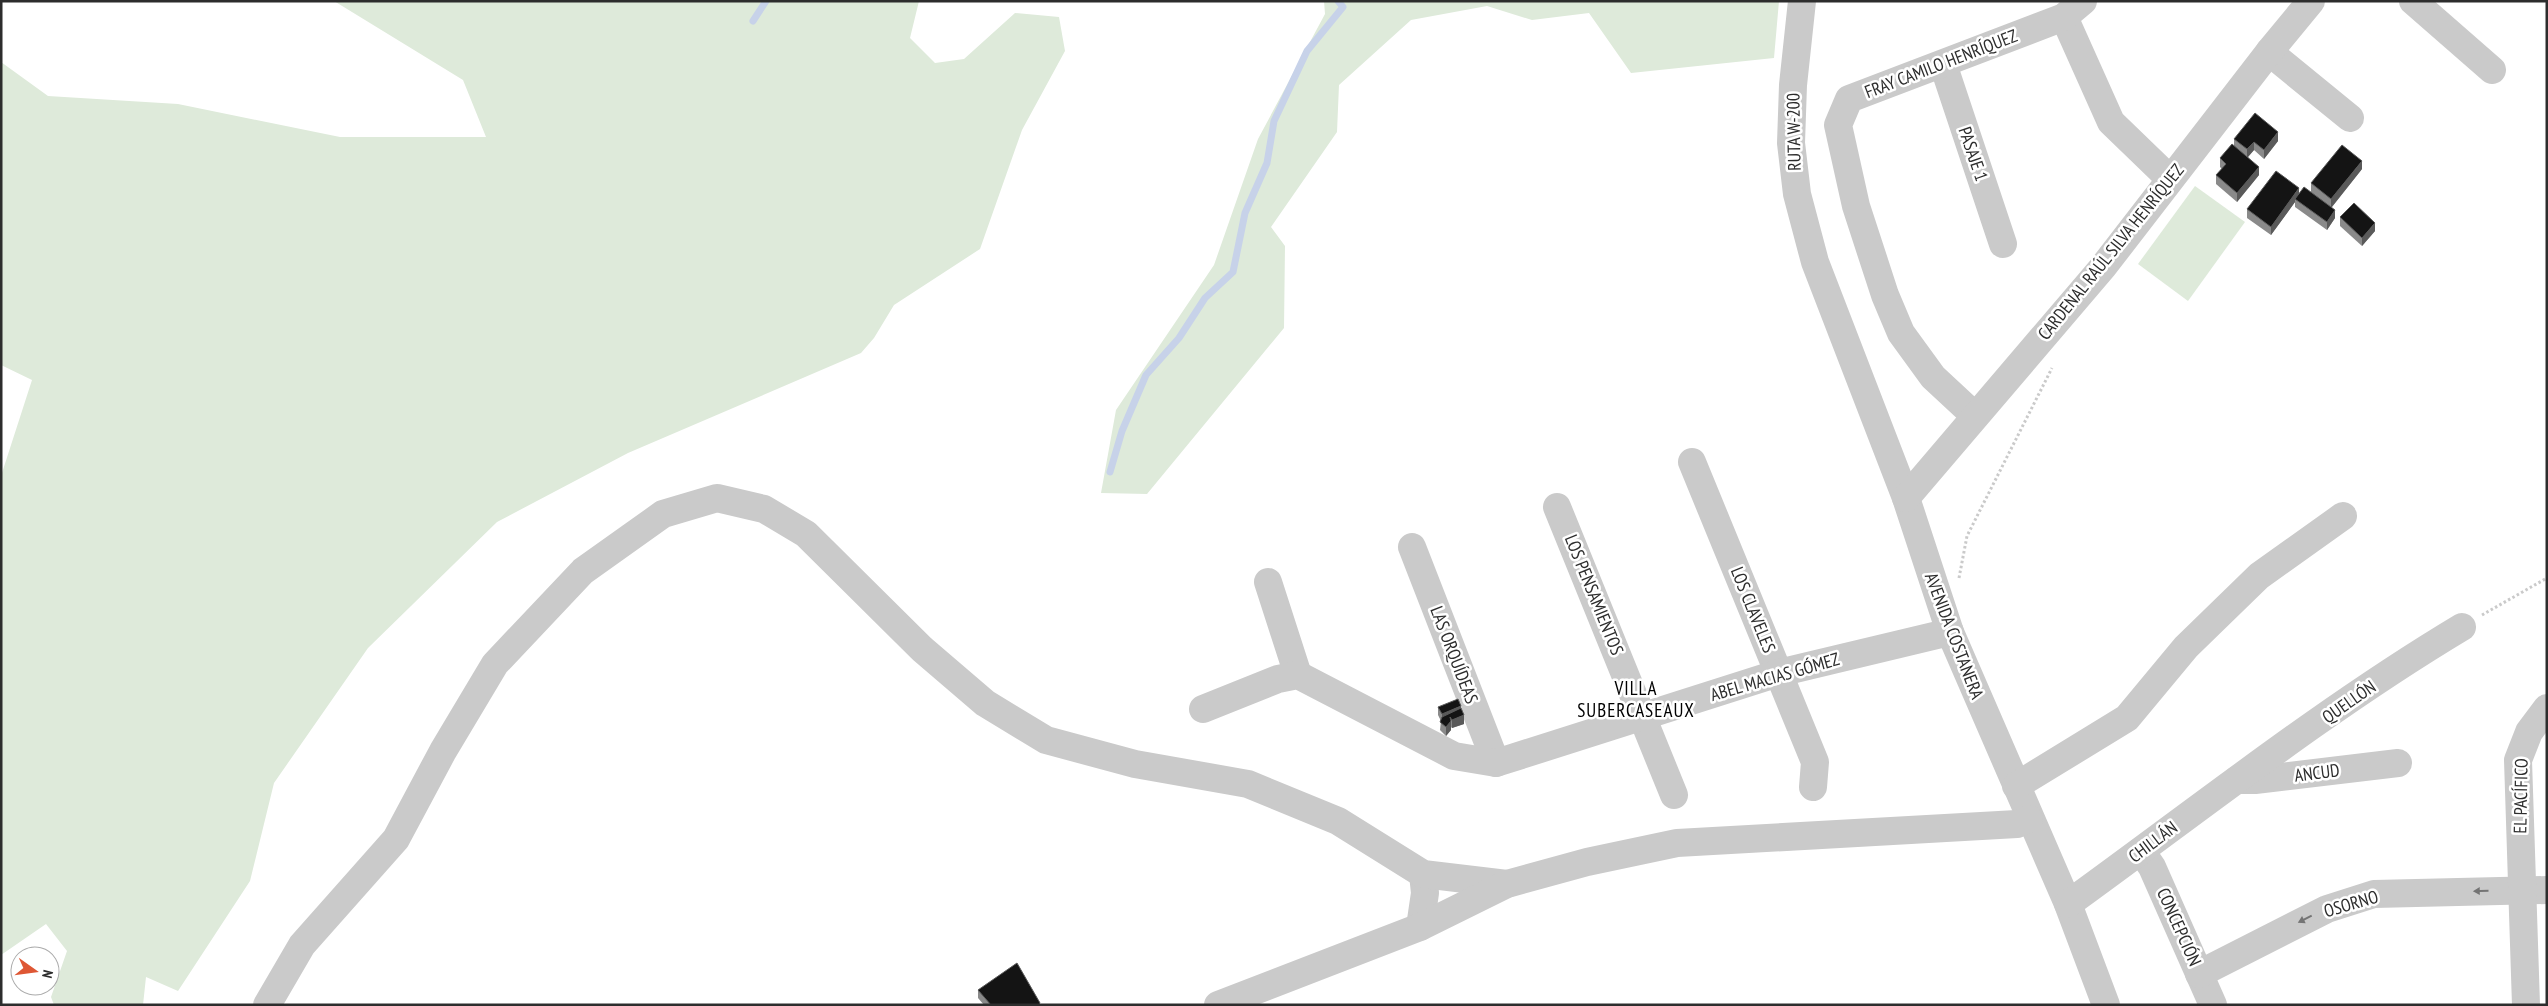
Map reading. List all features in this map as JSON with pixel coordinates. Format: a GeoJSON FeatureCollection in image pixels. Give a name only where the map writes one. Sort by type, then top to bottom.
{"type":"FeatureCollection","features":[{"type":"Feature","properties":{"kind":"street","name":"RUTA W-200"},"geometry":{"type":"LineString","coordinates":[[1802,1],[1793,85],[1791,143],[1797,194],[1815,262]]}},
{"type":"Feature","properties":{"kind":"street","name":"CARDENAL RAÚL SILVA HENRÍQUEZ"},"geometry":{"type":"LineString","coordinates":[[1906,498],[1939,462],[2103,267],[2269,52],[2311,1]]}},
{"type":"Feature","properties":{"kind":"street"},"geometry":{"type":"LineString","coordinates":[[2413,1],[2492,70]]}},
{"type":"Feature","properties":{"kind":"street"},"geometry":{"type":"LineString","coordinates":[[2074,9],[2111,122],[2170,179]]}},
{"type":"Feature","properties":{"kind":"street","name":"FRAY CAMILO HENRÍQUEZ"},"geometry":{"type":"LineString","coordinates":[[1976,416],[1933,377],[1901,333],[1884,295],[1856,206],[1838,125],[1849,98],[1943,64],[2074,9]]}},
{"type":"Feature","properties":{"kind":"street"},"geometry":{"type":"LineString","coordinates":[[2269,52],[2350,118]]}},
{"type":"Feature","properties":{"kind":"street","name":"PASAJE 1"},"geometry":{"type":"LineString","coordinates":[[1943,64],[2003,244]]}},
{"type":"Feature","properties":{"kind":"street","name":"AVENIDA COSTANERA"},"geometry":{"type":"LineString","coordinates":[[1815,262],[1906,498],[1950,632],[2068,904],[2106,1005]]}},
{"type":"Feature","properties":{"kind":"street","name":"LOS CLAVELES"},"geometry":{"type":"LineString","coordinates":[[1692,462],[1815,762],[1813,787]]}},
{"type":"Feature","properties":{"kind":"street"},"geometry":{"type":"LineString","coordinates":[[267,1005],[302,945],[396,839],[442,751],[495,664],[583,571],[664,514],[717,498],[764,508],[806,534],[936,661],[984,702],[1046,740],[1135,764],[1248,784],[1338,821],[1423,874],[1507,884]]}},
{"type":"Feature","properties":{"kind":"street","name":"LOS PENSAMIENTOS"},"geometry":{"type":"LineString","coordinates":[[1557,507],[1674,795]]}},
{"type":"Feature","properties":{"kind":"street"},"geometry":{"type":"LineString","coordinates":[[2016,786],[2127,718],[2186,647],[2259,576],[2343,516]]}},
{"type":"Feature","properties":{"kind":"street","name":"LAS ORQUÍDEAS"},"geometry":{"type":"LineString","coordinates":[[1412,547],[1496,763]]}},
{"type":"Feature","properties":{"kind":"street"},"geometry":{"type":"LineString","coordinates":[[1203,709],[1278,679],[1298,675],[1268,582]]}},
{"type":"Feature","properties":{"kind":"street","name":"QUELLÓN"},"geometry":{"type":"LineString","coordinates":[[2237,780],[2422,651],[2462,627]]}},
{"type":"Feature","properties":{"kind":"street","name":"ABEL MACIAS GÓMEZ"},"geometry":{"type":"LineString","coordinates":[[1298,675],[1454,756],[1496,763],[1779,673],[1950,632]]}},
{"type":"Feature","properties":{"kind":"street","name":"EL PACÍFICO"},"geometry":{"type":"LineString","coordinates":[[2526,1005],[2534,890],[2518,760],[2528,732],[2547,708]]}},
{"type":"Feature","properties":{"kind":"street","name":"ANCUD"},"geometry":{"type":"LineString","coordinates":[[2237,780],[2255,780],[2398,763]]}},
{"type":"Feature","properties":{"kind":"street","name":"CHILLÁN"},"geometry":{"type":"LineString","coordinates":[[2068,904],[2237,780]]}},
{"type":"Feature","properties":{"kind":"street"},"geometry":{"type":"LineString","coordinates":[[1218,1005],[1420,927],[1507,884],[1587,862],[1677,843],[2017,824],[2030,819]]}},
{"type":"Feature","properties":{"kind":"street","name":"CONCEPCIÓN"},"geometry":{"type":"LineString","coordinates":[[2141,851],[2152,867],[2213,1005]]}},
{"type":"Feature","properties":{"kind":"street"},"geometry":{"type":"LineString","coordinates":[[1420,927],[1425,893],[1423,874]]}},
{"type":"Feature","properties":{"kind":"street","name":"OSORNO"},"geometry":{"type":"LineString","coordinates":[[2199,974],[2327,909],[2374,894],[2534,890]]}},
{"type":"Feature","properties":{"kind":"path"},"geometry":{"type":"LineString","coordinates":[[1958,584],[1967,536],[2055,362]]}},
{"type":"Feature","properties":{"kind":"path"},"geometry":{"type":"LineString","coordinates":[[2462,627],[2547,578]]}},
{"type":"Feature","properties":{"kind":"green space"},"geometry":{"type":"Polygon","coordinates":[[[334,1],[919,1],[910,38],[935,63],[964,59],[1015,13],[1059,17],[1065,51],[1022,130],[980,249],[894,305],[874,338],[861,353],[628,453],[497,522],[368,648],[274,783],[250,881],[178,991],[146,977],[143,1005],[54,1005],[51,997],[60,996],[60,971],[67,951],[46,924],[14,946],[10,946],[10,949],[1,955],[1,476],[32,380],[1,365],[1,62],[48,96],[178,104],[340,137],[486,137],[463,80],[334,1]]]}},
{"type":"Feature","properties":{"kind":"green space"},"geometry":{"type":"Polygon","coordinates":[[[1324,1],[1779,1],[1774,58],[1631,73],[1589,13],[1532,20],[1487,6],[1411,20],[1339,85],[1337,132],[1271,227],[1285,246],[1284,328],[1147,494],[1101,493],[1116,410],[1214,265],[1258,139],[1325,14],[1324,1]]]}},
{"type":"Feature","properties":{"kind":"green space"},"geometry":{"type":"Polygon","coordinates":[[[2195,186],[2245,222],[2188,301],[2138,264],[2195,186]]]}},
{"type":"Feature","properties":{"kind":"building"},"geometry":{"type":"Polygon","coordinates":[[[2255,113],[2278,132],[2264,150],[2254,142],[2247,149],[2234,139],[2255,113]]]}},
{"type":"Feature","properties":{"kind":"building"},"geometry":{"type":"Polygon","coordinates":[[[2232,144],[2259,167],[2237,193],[2216,175],[2226,164],[2220,158],[2232,144]]]}},
{"type":"Feature","properties":{"kind":"building"},"geometry":{"type":"Polygon","coordinates":[[[2342,145],[2362,161],[2331,199],[2311,183],[2342,145]]]}},
{"type":"Feature","properties":{"kind":"building"},"geometry":{"type":"Polygon","coordinates":[[[2276,171],[2299,188],[2271,227],[2247,209],[2276,171]]]}},
{"type":"Feature","properties":{"kind":"building"},"geometry":{"type":"Polygon","coordinates":[[[2304,187],[2335,210],[2327,222],[2295,199],[2304,187]]]}},
{"type":"Feature","properties":{"kind":"building"},"geometry":{"type":"Polygon","coordinates":[[[2354,203],[2375,223],[2362,238],[2340,217],[2354,203]]]}},
{"type":"Feature","properties":{"kind":"building"},"geometry":{"type":"Polygon","coordinates":[[[1458,699],[1461,706],[1442,714],[1438,707],[1458,699]]]}},
{"type":"Feature","properties":{"kind":"building"},"geometry":{"type":"Polygon","coordinates":[[[1461,708],[1464,715],[1452,720],[1450,717],[1451,721],[1446,727],[1440,722],[1442,717],[1461,708]]]}},
{"type":"Feature","properties":{"kind":"building"},"geometry":{"type":"Polygon","coordinates":[[[1017,963],[1040,1003],[1038,1005],[991,1005],[978,990],[1017,963]]]}},
{"type":"Feature","properties":{"kind":"waterway"},"geometry":{"type":"LineString","coordinates":[[753,21],[766,1]]}},
{"type":"Feature","properties":{"kind":"waterway"},"geometry":{"type":"LineString","coordinates":[[1110,472],[1122,431],[1146,375],[1179,338],[1205,298],[1233,272],[1245,213],[1267,163],[1274,121],[1307,51],[1343,7],[1338,1]]}},
{"type":"Feature","properties":{"kind":"district","name":"VILLA SUBERCASEAUX"},"geometry":{"type":"Point","coordinates":[1636,699]}}]}
